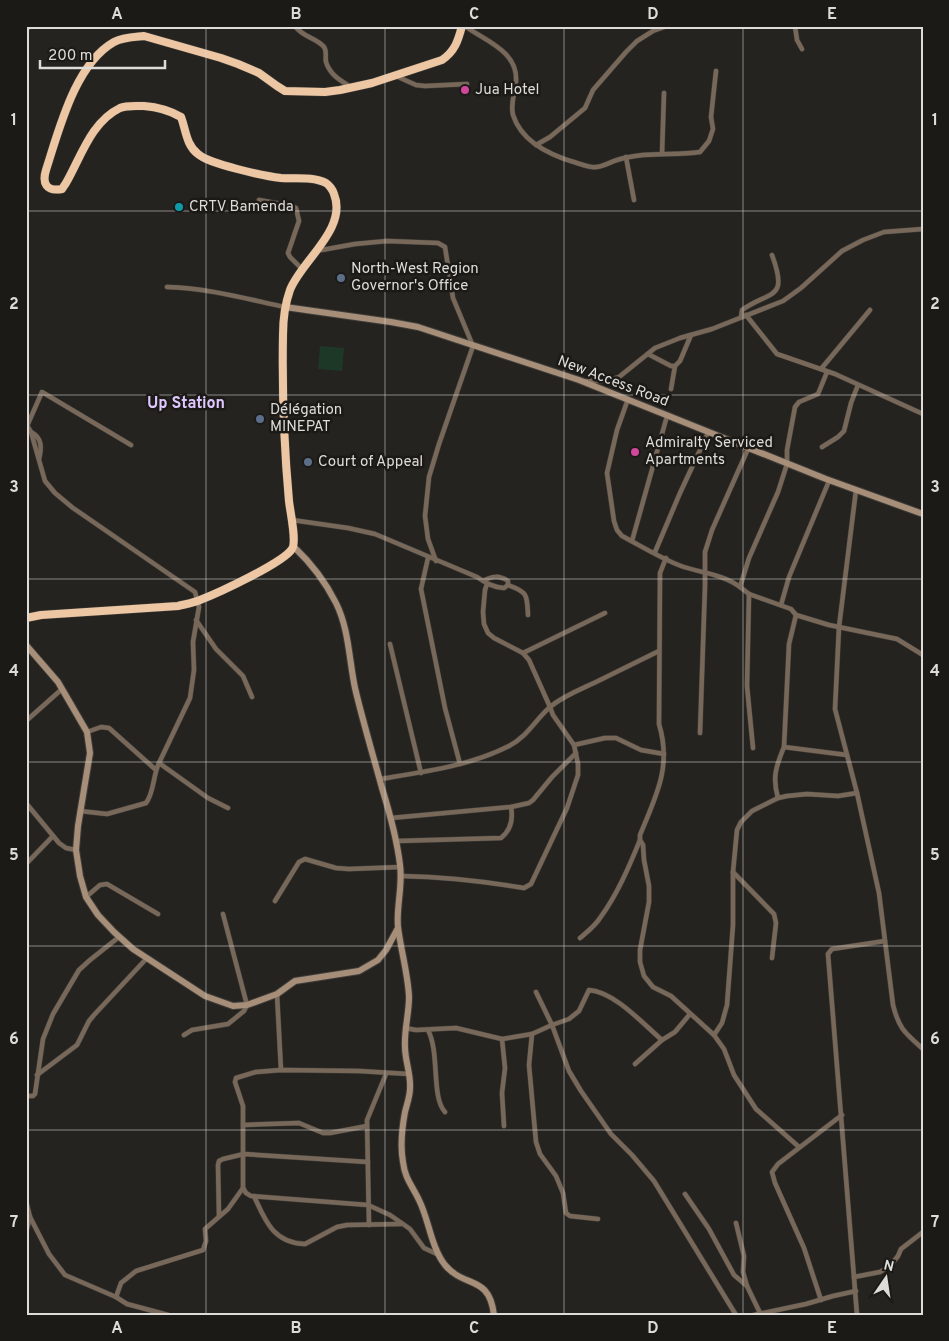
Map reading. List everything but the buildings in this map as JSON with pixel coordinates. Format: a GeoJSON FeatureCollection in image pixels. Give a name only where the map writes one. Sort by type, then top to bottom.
{"type":"FeatureCollection","features":[{"type":"Feature","properties":{"kind":"highway"},"geometry":{"type":"LineString","coordinates":[[26,618],[41,615],[178,606],[199,601],[266,568],[287,556],[294,547],[290,520],[285,432],[283,336],[285,307],[290,288],[327,235],[337,213],[334,193],[328,183],[279,178],[208,161],[197,154],[190,146],[181,117],[155,107],[130,106],[121,108],[109,115],[98,126],[62,189],[50,189],[45,185],[44,178],[65,113],[76,87],[91,64],[115,42],[133,36],[144,36],[221,58],[259,73],[285,91],[325,92],[394,76],[442,60],[451,54],[464,26]]}},
{"type":"Feature","properties":{"kind":"street"},"geometry":{"type":"LineString","coordinates":[[26,30],[29,26]]}},
{"type":"Feature","properties":{"kind":"street"},"geometry":{"type":"LineString","coordinates":[[295,26],[304,35],[326,49],[326,61],[333,74],[352,87]]}},
{"type":"Feature","properties":{"kind":"street"},"geometry":{"type":"LineString","coordinates":[[464,26],[500,48],[509,57],[515,70],[516,81],[512,104],[513,114],[521,131],[536,145],[552,155],[591,167],[604,166],[626,157],[700,152],[705,147],[713,129],[711,117],[716,71]]}},
{"type":"Feature","properties":{"kind":"street"},"geometry":{"type":"LineString","coordinates":[[536,145],[550,137],[585,108],[593,90],[637,41],[667,26]]}},
{"type":"Feature","properties":{"kind":"street"},"geometry":{"type":"LineString","coordinates":[[795,26],[797,40],[802,49]]}},
{"type":"Feature","properties":{"kind":"street"},"geometry":{"type":"LineString","coordinates":[[394,76],[416,85],[425,86],[467,84]]}},
{"type":"Feature","properties":{"kind":"street"},"geometry":{"type":"LineString","coordinates":[[662,154],[664,93]]}},
{"type":"Feature","properties":{"kind":"street"},"geometry":{"type":"LineString","coordinates":[[626,157],[634,200]]}},
{"type":"Feature","properties":{"kind":"street"},"geometry":{"type":"LineString","coordinates":[[259,200],[296,208],[299,221],[288,253],[303,270]]}},
{"type":"Feature","properties":{"kind":"street"},"geometry":{"type":"LineString","coordinates":[[579,380],[608,381],[619,377],[655,348],[712,329],[783,301],[802,288],[842,251],[863,240],[884,232],[923,229]]}},
{"type":"Feature","properties":{"kind":"street"},"geometry":{"type":"LineString","coordinates":[[316,251],[387,241],[438,243],[444,247],[453,298],[473,346],[429,477],[425,522],[428,539],[436,561]]}},
{"type":"Feature","properties":{"kind":"street"},"geometry":{"type":"LineString","coordinates":[[772,255],[779,274],[776,290],[772,295],[742,310],[743,316],[777,354],[827,372],[923,414]]}},
{"type":"Feature","properties":{"kind":"street"},"geometry":{"type":"LineString","coordinates":[[167,287],[221,294],[285,307]]}},
{"type":"Feature","properties":{"kind":"street","name":"New Access Road"},"geometry":{"type":"LineString","coordinates":[[285,307],[418,327],[579,380],[829,481],[923,514]]}},
{"type":"Feature","properties":{"kind":"street"},"geometry":{"type":"LineString","coordinates":[[821,370],[870,310]]}},
{"type":"Feature","properties":{"kind":"street"},"geometry":{"type":"LineString","coordinates":[[671,389],[675,366],[680,361],[691,335]]}},
{"type":"Feature","properties":{"kind":"street"},"geometry":{"type":"LineString","coordinates":[[648,354],[671,366],[675,366]]}},
{"type":"Feature","properties":{"kind":"street"},"geometry":{"type":"LineString","coordinates":[[740,587],[749,558],[778,492],[787,464],[787,450],[795,407],[799,402],[818,394],[827,372]]}},
{"type":"Feature","properties":{"kind":"street"},"geometry":{"type":"LineString","coordinates":[[822,447],[844,431],[858,385]]}},
{"type":"Feature","properties":{"kind":"street"},"geometry":{"type":"LineString","coordinates":[[80,811],[107,814],[146,802],[150,796],[156,770],[190,698],[193,684],[193,642],[199,601],[195,592],[89,519],[55,493],[45,481],[31,432],[27,426],[42,392],[131,445]]}},
{"type":"Feature","properties":{"kind":"street"},"geometry":{"type":"LineString","coordinates":[[628,399],[617,430],[607,473],[614,521],[617,530],[622,536],[680,566],[728,580],[750,594],[791,609],[796,615],[839,627],[897,639],[923,655]]}},
{"type":"Feature","properties":{"kind":"street"},"geometry":{"type":"LineString","coordinates":[[632,541],[666,416]]}},
{"type":"Feature","properties":{"kind":"street"},"geometry":{"type":"LineString","coordinates":[[655,552],[680,492],[708,433]]}},
{"type":"Feature","properties":{"kind":"street"},"geometry":{"type":"LineString","coordinates":[[700,733],[705,552],[748,449]]}},
{"type":"Feature","properties":{"kind":"street"},"geometry":{"type":"LineString","coordinates":[[781,605],[789,577],[829,481]]}},
{"type":"Feature","properties":{"kind":"street"},"geometry":{"type":"LineString","coordinates":[[856,490],[839,627],[835,708],[857,793],[879,892],[892,1005],[903,1032],[923,1050]]}},
{"type":"Feature","properties":{"kind":"street"},"geometry":{"type":"LineString","coordinates":[[290,520],[348,528],[375,534],[428,558],[477,577],[485,583],[504,588],[508,584]]}},
{"type":"Feature","properties":{"kind":"street"},"geometry":{"type":"LineString","coordinates":[[294,547],[310,563],[337,604],[345,631],[355,687],[397,841],[401,867],[398,928],[409,998],[405,1028],[405,1050],[410,1074],[410,1086],[405,1113],[402,1158],[407,1180],[418,1199],[439,1255],[446,1266],[454,1274],[476,1283],[485,1290],[490,1296],[494,1315]]}},
{"type":"Feature","properties":{"kind":"street"},"geometry":{"type":"LineString","coordinates":[[428,558],[421,588],[422,598],[460,764]]}},
{"type":"Feature","properties":{"kind":"street"},"geometry":{"type":"LineString","coordinates":[[580,938],[599,920],[613,898],[631,863],[660,784],[664,741],[659,724],[660,573],[666,558]]}},
{"type":"Feature","properties":{"kind":"street"},"geometry":{"type":"LineString","coordinates":[[485,583],[494,577],[501,577],[508,581],[508,584],[524,592],[528,615]]}},
{"type":"Feature","properties":{"kind":"street"},"geometry":{"type":"LineString","coordinates":[[401,876],[440,876],[493,882],[524,888],[528,886],[531,884],[567,808],[578,775],[574,745],[553,715],[532,667],[523,653],[488,633],[484,624],[483,612],[485,583]]}},
{"type":"Feature","properties":{"kind":"street"},"geometry":{"type":"LineString","coordinates":[[750,594],[747,686],[754,748]]}},
{"type":"Feature","properties":{"kind":"street"},"geometry":{"type":"LineString","coordinates":[[523,653],[605,613]]}},
{"type":"Feature","properties":{"kind":"street"},"geometry":{"type":"LineString","coordinates":[[778,798],[774,784],[779,759],[784,747],[789,644],[796,615]]}},
{"type":"Feature","properties":{"kind":"street"},"geometry":{"type":"LineString","coordinates":[[196,620],[216,649],[242,676],[252,697]]}},
{"type":"Feature","properties":{"kind":"street"},"geometry":{"type":"LineString","coordinates":[[390,644],[421,773]]}},
{"type":"Feature","properties":{"kind":"street"},"geometry":{"type":"LineString","coordinates":[[26,645],[62,689],[87,732],[90,752],[80,811],[76,850],[80,876],[86,897],[98,915],[133,950],[204,996],[233,1006],[247,1005],[276,994],[295,981],[359,970],[378,960],[398,928]]}},
{"type":"Feature","properties":{"kind":"street"},"geometry":{"type":"LineString","coordinates":[[380,779],[421,773],[460,764],[497,752],[512,745],[531,729],[550,707],[570,694],[659,651]]}},
{"type":"Feature","properties":{"kind":"street"},"geometry":{"type":"LineString","coordinates":[[26,721],[62,689]]}},
{"type":"Feature","properties":{"kind":"street"},"geometry":{"type":"LineString","coordinates":[[87,732],[101,727],[109,728],[156,770]]}},
{"type":"Feature","properties":{"kind":"street"},"geometry":{"type":"LineString","coordinates":[[574,745],[605,738],[616,738],[641,750],[664,754]]}},
{"type":"Feature","properties":{"kind":"street"},"geometry":{"type":"LineString","coordinates":[[784,747],[847,755]]}},
{"type":"Feature","properties":{"kind":"street"},"geometry":{"type":"LineString","coordinates":[[391,818],[529,803],[576,753]]}},
{"type":"Feature","properties":{"kind":"street"},"geometry":{"type":"LineString","coordinates":[[159,763],[208,798],[228,808]]}},
{"type":"Feature","properties":{"kind":"street"},"geometry":{"type":"LineString","coordinates":[[714,1035],[722,1023],[727,1005],[733,925],[733,872],[737,830],[741,822],[752,811],[778,798],[807,794],[838,796],[857,793]]}},
{"type":"Feature","properties":{"kind":"street"},"geometry":{"type":"LineString","coordinates":[[26,803],[52,836],[63,846],[76,850]]}},
{"type":"Feature","properties":{"kind":"street"},"geometry":{"type":"LineString","coordinates":[[397,841],[501,838],[508,831],[512,821],[512,806]]}},
{"type":"Feature","properties":{"kind":"street"},"geometry":{"type":"LineString","coordinates":[[26,864],[52,836]]}},
{"type":"Feature","properties":{"kind":"street"},"geometry":{"type":"LineString","coordinates":[[640,840],[643,845],[649,886],[649,902],[640,950],[641,970],[644,976],[653,987],[670,996],[714,1035],[724,1049],[734,1075],[756,1109],[800,1147]]}},
{"type":"Feature","properties":{"kind":"street"},"geometry":{"type":"LineString","coordinates":[[275,901],[299,862],[305,858],[336,868],[401,867]]}},
{"type":"Feature","properties":{"kind":"street"},"geometry":{"type":"LineString","coordinates":[[733,872],[774,914],[776,924],[772,958]]}},
{"type":"Feature","properties":{"kind":"street"},"geometry":{"type":"LineString","coordinates":[[86,897],[100,885],[107,884],[158,914]]}},
{"type":"Feature","properties":{"kind":"street"},"geometry":{"type":"LineString","coordinates":[[184,1035],[192,1030],[228,1024],[244,1011],[247,1005],[222,914]]}},
{"type":"Feature","properties":{"kind":"street"},"geometry":{"type":"LineString","coordinates":[[26,1096],[33,1096],[35,1094],[43,1039],[47,1026],[71,983],[79,970],[119,937]]}},
{"type":"Feature","properties":{"kind":"street"},"geometry":{"type":"LineString","coordinates":[[857,1315],[828,954],[832,949],[885,941]]}},
{"type":"Feature","properties":{"kind":"street"},"geometry":{"type":"LineString","coordinates":[[37,1075],[77,1045],[89,1021],[147,958]]}},
{"type":"Feature","properties":{"kind":"street"},"geometry":{"type":"LineString","coordinates":[[405,1028],[428,1030],[456,1028],[502,1039],[532,1034],[569,1018],[579,1010],[590,990],[608,996],[662,1040]]}},
{"type":"Feature","properties":{"kind":"street"},"geometry":{"type":"LineString","coordinates":[[536,992],[552,1025],[569,1071],[581,1091],[611,1134],[654,1181],[736,1315]]}},
{"type":"Feature","properties":{"kind":"street"},"geometry":{"type":"LineString","coordinates":[[276,994],[282,1070]]}},
{"type":"Feature","properties":{"kind":"street"},"geometry":{"type":"LineString","coordinates":[[635,1064],[662,1040],[675,1032],[690,1014]]}},
{"type":"Feature","properties":{"kind":"street"},"geometry":{"type":"LineString","coordinates":[[428,1030],[434,1046],[439,1096],[442,1109],[445,1112]]}},
{"type":"Feature","properties":{"kind":"street"},"geometry":{"type":"LineString","coordinates":[[532,1034],[529,1065],[538,1149],[556,1176],[563,1193],[566,1213],[570,1216],[598,1219]]}},
{"type":"Feature","properties":{"kind":"street"},"geometry":{"type":"LineString","coordinates":[[502,1039],[505,1068],[502,1093],[504,1126]]}},
{"type":"Feature","properties":{"kind":"street"},"geometry":{"type":"LineString","coordinates":[[410,1074],[282,1070],[256,1072],[235,1079],[243,1106],[243,1188],[246,1193],[254,1196],[368,1205],[390,1215],[403,1224],[410,1229],[424,1248],[439,1255]]}},
{"type":"Feature","properties":{"kind":"street"},"geometry":{"type":"LineString","coordinates":[[369,1225],[367,1126],[369,1114],[386,1074]]}},
{"type":"Feature","properties":{"kind":"street"},"geometry":{"type":"LineString","coordinates":[[821,1300],[804,1248],[775,1183],[772,1172],[778,1164],[842,1115]]}},
{"type":"Feature","properties":{"kind":"street"},"geometry":{"type":"LineString","coordinates":[[243,1125],[299,1123],[315,1130],[330,1133],[367,1126]]}},
{"type":"Feature","properties":{"kind":"street"},"geometry":{"type":"LineString","coordinates":[[219,1216],[219,1161],[244,1154],[368,1162]]}},
{"type":"Feature","properties":{"kind":"street"},"geometry":{"type":"LineString","coordinates":[[116,1297],[122,1283],[136,1271],[202,1250],[206,1241],[205,1228],[228,1209],[243,1188]]}},
{"type":"Feature","properties":{"kind":"street"},"geometry":{"type":"LineString","coordinates":[[685,1194],[709,1229],[734,1275],[747,1286]]}},
{"type":"Feature","properties":{"kind":"street"},"geometry":{"type":"LineString","coordinates":[[254,1196],[266,1224],[272,1230],[301,1244],[305,1244],[337,1227],[403,1224]]}},
{"type":"Feature","properties":{"kind":"street"},"geometry":{"type":"LineString","coordinates":[[26,1201],[30,1218],[49,1254],[65,1275],[116,1297],[127,1304],[168,1315]]}},
{"type":"Feature","properties":{"kind":"street"},"geometry":{"type":"LineString","coordinates":[[26,1232],[30,1218]]}},
{"type":"Feature","properties":{"kind":"street"},"geometry":{"type":"LineString","coordinates":[[736,1224],[744,1256],[743,1272],[747,1286],[760,1313]]}},
{"type":"Feature","properties":{"kind":"street"},"geometry":{"type":"LineString","coordinates":[[854,1277],[880,1272],[890,1266],[898,1256],[901,1248],[923,1232]]}},
{"type":"Feature","properties":{"kind":"street"},"geometry":{"type":"LineString","coordinates":[[754,1315],[856,1291]]}},
{"type":"Feature","properties":{"kind":"green space"},"geometry":{"type":"Polygon","coordinates":[[[320,346],[344,348],[342,371],[318,369],[320,346]]]}},
{"type":"Feature","properties":{"kind":"place","name":"Jua Hotel"},"geometry":{"type":"Point","coordinates":[465,90]}},
{"type":"Feature","properties":{"kind":"place","name":"CRTV Bamenda"},"geometry":{"type":"Point","coordinates":[179,207]}},
{"type":"Feature","properties":{"kind":"place","name":"North-West Region Governor's Office"},"geometry":{"type":"Point","coordinates":[341,278]}},
{"type":"Feature","properties":{"kind":"place","name":"Délégation MINEPAT"},"geometry":{"type":"Point","coordinates":[260,419]}},
{"type":"Feature","properties":{"kind":"place","name":"Admiralty Serviced Apartments"},"geometry":{"type":"Point","coordinates":[635,452]}},
{"type":"Feature","properties":{"kind":"place","name":"Court of Appeal"},"geometry":{"type":"Point","coordinates":[308,462]}},
{"type":"Feature","properties":{"kind":"district","name":"Up Station"},"geometry":{"type":"Point","coordinates":[186,404]}}]}
